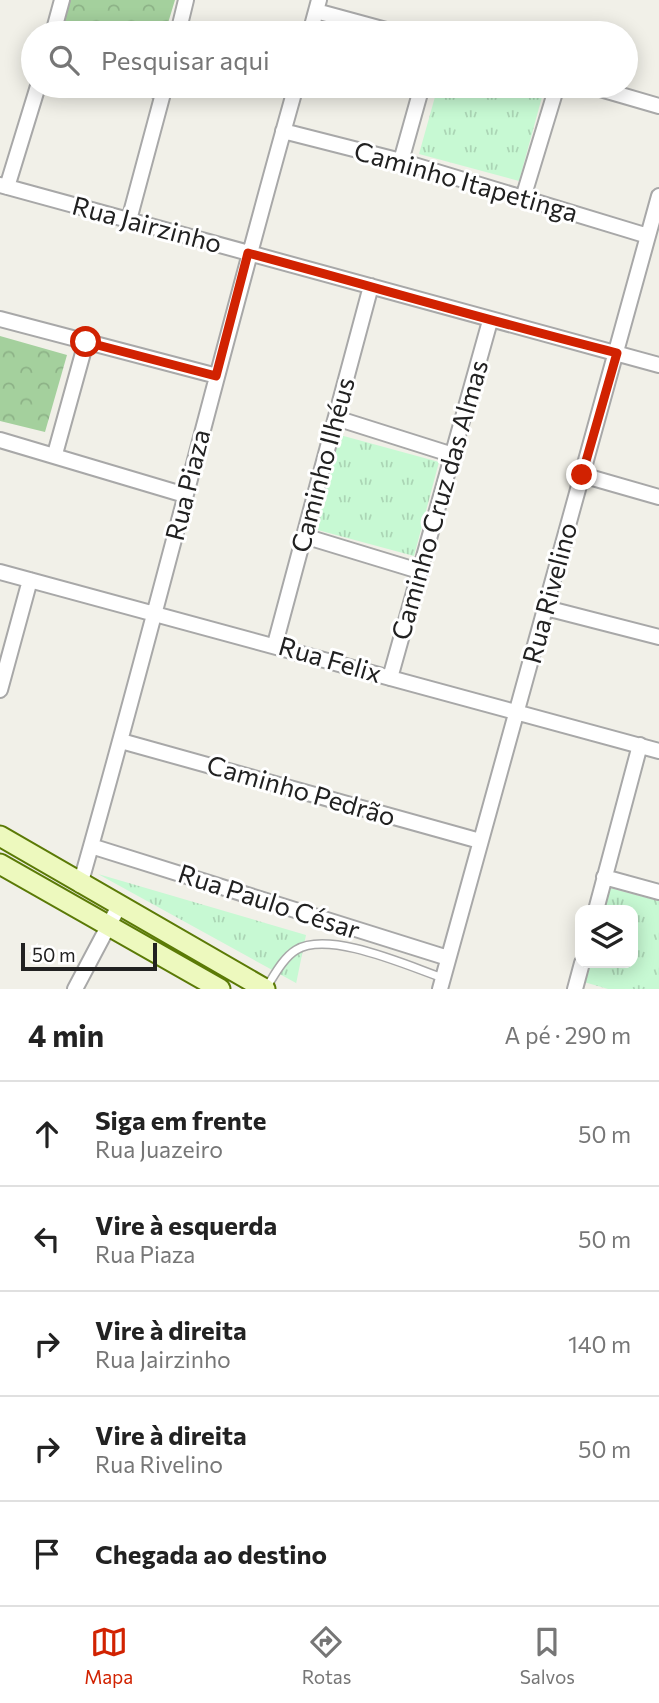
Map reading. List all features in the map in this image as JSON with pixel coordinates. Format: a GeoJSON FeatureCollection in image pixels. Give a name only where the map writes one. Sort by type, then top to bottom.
{"type":"FeatureCollection","features":[{"type":"Feature","properties":{"kind":"street"},"geometry":{"type":"LineString","coordinates":[[56,21],[62,0]]}},
{"type":"Feature","properties":{"kind":"street"},"geometry":{"type":"LineString","coordinates":[[181,21],[186,0]]}},
{"type":"Feature","properties":{"kind":"street"},"geometry":{"type":"LineString","coordinates":[[318,6],[362,21]]}},
{"type":"Feature","properties":{"kind":"street"},"geometry":{"type":"LineString","coordinates":[[4,186],[34,98]]}},
{"type":"Feature","properties":{"kind":"street"},"geometry":{"type":"LineString","coordinates":[[129,220],[162,98]]}},
{"type":"Feature","properties":{"kind":"street","name":"Rua Piaza"},"geometry":{"type":"LineString","coordinates":[[80,885],[156,613],[248,253],[293,98]]}},
{"type":"Feature","properties":{"kind":"street"},"geometry":{"type":"LineString","coordinates":[[401,161],[419,98]]}},
{"type":"Feature","properties":{"kind":"street"},"geometry":{"type":"LineString","coordinates":[[523,198],[553,98]]}},
{"type":"Feature","properties":{"kind":"street"},"geometry":{"type":"LineString","coordinates":[[631,98],[659,106]]}},
{"type":"Feature","properties":{"kind":"street","name":"Caminho Itapetinga"},"geometry":{"type":"LineString","coordinates":[[283,131],[401,161],[648,236]]}},
{"type":"Feature","properties":{"kind":"street","name":"Rua Jairzinho"},"geometry":{"type":"LineString","coordinates":[[4,186],[490,321],[659,365]]}},
{"type":"Feature","properties":{"kind":"street","name":"Rua Rivelino"},"geometry":{"type":"LineString","coordinates":[[441,984],[659,197]]}},
{"type":"Feature","properties":{"kind":"street","name":"Caminho Ilhéus"},"geometry":{"type":"LineString","coordinates":[[275,644],[371,286]]}},
{"type":"Feature","properties":{"kind":"street"},"geometry":{"type":"LineString","coordinates":[[0,319],[216,376]]}},
{"type":"Feature","properties":{"kind":"street","name":"Caminho Cruz das Almas"},"geometry":{"type":"LineString","coordinates":[[390,678],[490,321]]}},
{"type":"Feature","properties":{"kind":"street"},"geometry":{"type":"LineString","coordinates":[[55,454],[86,342]]}},
{"type":"Feature","properties":{"kind":"street"},"geometry":{"type":"LineString","coordinates":[[336,418],[453,455]]}},
{"type":"Feature","properties":{"kind":"street"},"geometry":{"type":"LineString","coordinates":[[0,440],[55,454],[185,495]]}},
{"type":"Feature","properties":{"kind":"street"},"geometry":{"type":"LineString","coordinates":[[582,475],[659,497]]}},
{"type":"Feature","properties":{"kind":"street"},"geometry":{"type":"LineString","coordinates":[[304,536],[419,571]]}},
{"type":"Feature","properties":{"kind":"street","name":"Rua Felix"},"geometry":{"type":"LineString","coordinates":[[0,572],[275,644],[659,751]]}},
{"type":"Feature","properties":{"kind":"street"},"geometry":{"type":"LineString","coordinates":[[0,690],[30,580]]}},
{"type":"Feature","properties":{"kind":"street"},"geometry":{"type":"LineString","coordinates":[[546,608],[659,637]]}},
{"type":"Feature","properties":{"kind":"street","name":"Caminho Pedrão"},"geometry":{"type":"LineString","coordinates":[[121,741],[480,841]]}},
{"type":"Feature","properties":{"kind":"street"},"geometry":{"type":"LineString","coordinates":[[597,905],[640,746]]}},
{"type":"Feature","properties":{"kind":"street"},"geometry":{"type":"LineString","coordinates":[[0,836],[80,885],[265,989]]}},
{"type":"Feature","properties":{"kind":"street","name":"Rua Paulo César"},"geometry":{"type":"LineString","coordinates":[[91,846],[448,958]]}},
{"type":"Feature","properties":{"kind":"street"},"geometry":{"type":"LineString","coordinates":[[0,864],[220,989]]}},
{"type":"Feature","properties":{"kind":"street"},"geometry":{"type":"LineString","coordinates":[[604,877],[659,892]]}},
{"type":"Feature","properties":{"kind":"street"},"geometry":{"type":"LineString","coordinates":[[75,989],[119,906]]}},
{"type":"Feature","properties":{"kind":"street"},"geometry":{"type":"LineString","coordinates":[[575,989],[581,968]]}},
{"type":"Feature","properties":{"kind":"lane"},"geometry":{"type":"LineString","coordinates":[[265,989],[294,951],[310,944],[358,950],[441,984]]}},
{"type":"Feature","properties":{"kind":"green space"},"geometry":{"type":"Polygon","coordinates":[[[65,0],[175,0],[169,21],[59,21],[65,0]]]}},
{"type":"Feature","properties":{"kind":"green space"},"geometry":{"type":"Polygon","coordinates":[[[435,98],[542,98],[519,181],[419,154],[435,98]]]}},
{"type":"Feature","properties":{"kind":"green space"},"geometry":{"type":"Polygon","coordinates":[[[0,336],[67,355],[45,432],[0,421],[0,336]]]}},
{"type":"Feature","properties":{"kind":"green space"},"geometry":{"type":"Polygon","coordinates":[[[340,435],[439,462],[414,556],[314,529],[340,435]]]}},
{"type":"Feature","properties":{"kind":"green space"},"geometry":{"type":"Polygon","coordinates":[[[98,874],[306,935],[296,984],[296,983],[98,874]]]}},
{"type":"Feature","properties":{"kind":"green space"},"geometry":{"type":"Polygon","coordinates":[[[610,888],[659,901],[659,989],[608,989],[584,982],[588,968],[638,968],[638,905],[605,905],[610,888]]]}},
{"type":"Feature","properties":{"kind":"route"},"geometry":{"type":"LineString","coordinates":[[86,342],[216,376],[248,253],[490,321],[617,353],[582,475]]}}]}
